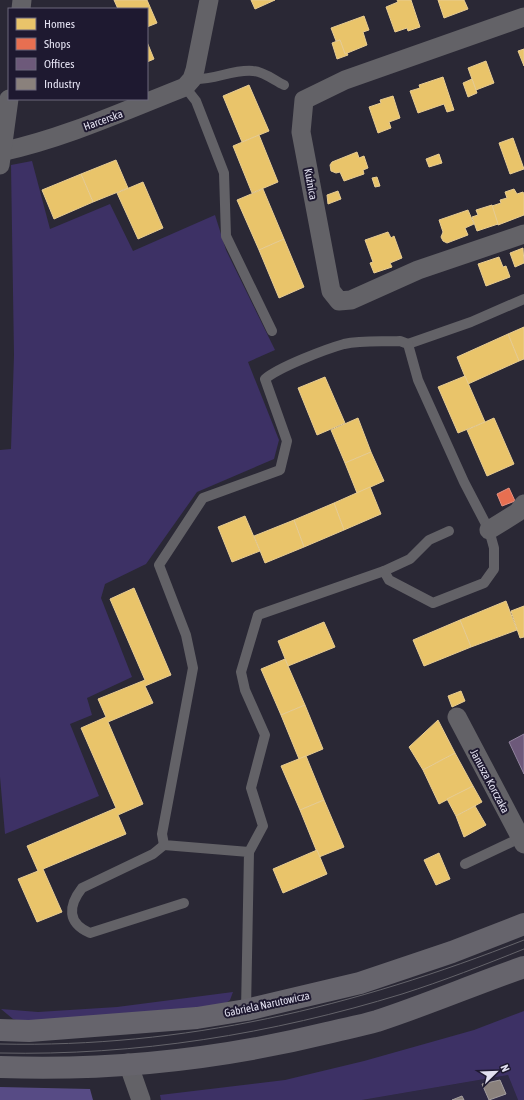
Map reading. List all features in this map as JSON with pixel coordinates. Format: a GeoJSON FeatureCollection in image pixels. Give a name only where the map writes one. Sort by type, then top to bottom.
{"type":"FeatureCollection","features":[{"type":"Feature","properties":{"kind":"street"},"geometry":{"type":"LineString","coordinates":[[189,83],[209,0]]}},
{"type":"Feature","properties":{"kind":"street","name":"Kuźnica"},"geometry":{"type":"LineString","coordinates":[[524,17],[344,80],[304,100],[301,132],[330,291],[339,301],[351,300],[418,270],[524,234]]}},
{"type":"Feature","properties":{"kind":"street","name":"Harcerska"},"geometry":{"type":"LineString","coordinates":[[0,156],[84,127],[189,83]]}},
{"type":"Feature","properties":{"kind":"street"},"geometry":{"type":"LineString","coordinates":[[0,156],[9,100]]}},
{"type":"Feature","properties":{"kind":"street"},"geometry":{"type":"LineString","coordinates":[[489,530],[518,512],[524,504]]}},
{"type":"Feature","properties":{"kind":"street","name":"Janusza Korczaka"},"geometry":{"type":"LineString","coordinates":[[457,717],[522,841]]}},
{"type":"Feature","properties":{"kind":"street","name":"Gabriela Narutowicza"},"geometry":{"type":"LineString","coordinates":[[0,1030],[29,1031],[189,1019],[246,1010],[360,983],[452,952],[524,924]]}},
{"type":"Feature","properties":{"kind":"street"},"geometry":{"type":"LineString","coordinates":[[0,1067],[42,1068],[128,1064],[209,1056],[291,1042],[376,1021],[515,973]]}},
{"type":"Feature","properties":{"kind":"street"},"geometry":{"type":"LineString","coordinates":[[128,1064],[141,1100]]}},
{"type":"Feature","properties":{"kind":"lane"},"geometry":{"type":"LineString","coordinates":[[272,331],[226,236],[224,174],[189,83],[224,74],[254,70],[284,85]]}},
{"type":"Feature","properties":{"kind":"lane"},"geometry":{"type":"LineString","coordinates":[[164,845],[162,834],[193,668],[186,635],[159,565],[203,498],[280,470],[287,441],[265,379],[272,373],[344,344],[400,340],[408,344],[470,322],[524,299]]}},
{"type":"Feature","properties":{"kind":"lane"},"geometry":{"type":"LineString","coordinates":[[384,571],[389,580],[433,603],[484,584],[494,569],[494,548],[489,530],[464,482],[418,380],[408,344]]}},
{"type":"Feature","properties":{"kind":"lane"},"geometry":{"type":"LineString","coordinates":[[246,1010],[249,852],[263,826],[251,788],[265,735],[245,690],[241,672],[258,615],[384,571],[410,559],[429,540],[448,531]]}},
{"type":"Feature","properties":{"kind":"lane"},"geometry":{"type":"LineString","coordinates":[[465,864],[522,841]]}},
{"type":"Feature","properties":{"kind":"lane"},"geometry":{"type":"LineString","coordinates":[[184,903],[90,933],[80,928],[73,921],[72,913],[75,897],[82,888],[153,854],[164,845],[249,852]]}},
{"type":"Feature","properties":{"kind":"shaded area"},"geometry":{"type":"Polygon","coordinates":[[[32,161],[50,229],[110,204],[133,251],[215,215],[226,250],[275,350],[248,362],[279,440],[274,459],[197,492],[146,564],[105,584],[101,598],[132,677],[87,698],[92,715],[70,724],[99,796],[5,834],[0,777],[0,450],[11,449],[14,355],[11,165],[32,161]]]}},
{"type":"Feature","properties":{"kind":"shaded area"},"geometry":{"type":"Polygon","coordinates":[[[233,992],[230,1000],[226,1003],[165,1013],[23,1022],[13,1019],[1,1009],[38,1012],[117,1007],[233,992]]]}},
{"type":"Feature","properties":{"kind":"shaded area"},"geometry":{"type":"Polygon","coordinates":[[[524,1011],[524,1100],[518,1100],[508,1075],[362,1100],[161,1100],[160,1095],[285,1080],[364,1061],[474,1030],[524,1011]]]}},
{"type":"Feature","properties":{"kind":"shaded area"},"geometry":{"type":"Polygon","coordinates":[[[508,1075],[518,1100],[362,1100],[508,1075]]]}},
{"type":"Feature","properties":{"kind":"shaded area"},"geometry":{"type":"Polygon","coordinates":[[[0,1087],[90,1089],[93,1100],[0,1100],[0,1087]]]}},
{"type":"Feature","properties":{"kind":"building: Homes"},"geometry":{"type":"Polygon","coordinates":[[[114,0],[147,0],[157,23],[148,27],[148,8],[118,8],[114,0]]]}},
{"type":"Feature","properties":{"kind":"building: Homes"},"geometry":{"type":"Polygon","coordinates":[[[251,0],[275,0],[255,9],[251,0]]]}},
{"type":"Feature","properties":{"kind":"building: Homes"},"geometry":{"type":"Polygon","coordinates":[[[397,0],[411,0],[420,27],[408,31],[407,28],[395,32],[386,7],[398,2],[397,0]]]}},
{"type":"Feature","properties":{"kind":"building: Homes"},"geometry":{"type":"Polygon","coordinates":[[[438,0],[464,0],[468,9],[444,18],[438,0]]]}},
{"type":"Feature","properties":{"kind":"building: Homes"},"geometry":{"type":"Polygon","coordinates":[[[364,16],[369,30],[363,32],[367,45],[345,54],[340,40],[336,41],[331,28],[364,16]]]}},
{"type":"Feature","properties":{"kind":"building: Homes"},"geometry":{"type":"Polygon","coordinates":[[[340,40],[345,54],[347,53],[348,55],[337,59],[332,43],[340,40]]]}},
{"type":"Feature","properties":{"kind":"building: Homes"},"geometry":{"type":"Polygon","coordinates":[[[148,44],[154,59],[148,62],[148,44]]]}},
{"type":"Feature","properties":{"kind":"building: Homes"},"geometry":{"type":"Polygon","coordinates":[[[524,49],[524,66],[518,51],[524,49]]]}},
{"type":"Feature","properties":{"kind":"building: Homes"},"geometry":{"type":"Polygon","coordinates":[[[486,61],[494,83],[476,90],[468,68],[486,61]]]}},
{"type":"Feature","properties":{"kind":"building: Homes"},"geometry":{"type":"Polygon","coordinates":[[[443,77],[454,110],[447,112],[444,104],[418,113],[410,91],[420,88],[419,85],[443,77]]]}},
{"type":"Feature","properties":{"kind":"building: Homes"},"geometry":{"type":"Polygon","coordinates":[[[472,79],[477,93],[468,97],[463,83],[472,79]]]}},
{"type":"Feature","properties":{"kind":"building: Homes"},"geometry":{"type":"Polygon","coordinates":[[[249,85],[269,131],[242,142],[223,96],[249,85]]]}},
{"type":"Feature","properties":{"kind":"building: Homes"},"geometry":{"type":"Polygon","coordinates":[[[393,96],[400,118],[389,122],[391,128],[378,133],[369,107],[381,103],[380,100],[393,96]]]}},
{"type":"Feature","properties":{"kind":"building: Homes"},"geometry":{"type":"Polygon","coordinates":[[[259,135],[278,182],[252,193],[233,146],[259,135]]]}},
{"type":"Feature","properties":{"kind":"building: Homes"},"geometry":{"type":"Polygon","coordinates":[[[513,138],[524,169],[510,174],[499,143],[513,138]]]}},
{"type":"Feature","properties":{"kind":"building: Homes"},"geometry":{"type":"Polygon","coordinates":[[[357,152],[359,158],[364,156],[368,168],[363,170],[364,174],[344,181],[340,172],[336,173],[331,171],[330,165],[332,162],[357,152]]]}},
{"type":"Feature","properties":{"kind":"building: Homes"},"geometry":{"type":"Polygon","coordinates":[[[439,154],[442,163],[429,167],[426,159],[439,154]]]}},
{"type":"Feature","properties":{"kind":"building: Homes"},"geometry":{"type":"Polygon","coordinates":[[[116,160],[128,188],[93,202],[81,174],[116,160]]]}},
{"type":"Feature","properties":{"kind":"building: Homes"},"geometry":{"type":"Polygon","coordinates":[[[81,174],[93,202],[54,219],[42,190],[81,174]]]}},
{"type":"Feature","properties":{"kind":"building: Homes"},"geometry":{"type":"Polygon","coordinates":[[[377,177],[380,186],[375,187],[372,178],[377,177]]]}},
{"type":"Feature","properties":{"kind":"building: Homes"},"geometry":{"type":"Polygon","coordinates":[[[143,182],[163,228],[138,239],[117,193],[143,182]]]}},
{"type":"Feature","properties":{"kind":"building: Homes"},"geometry":{"type":"Polygon","coordinates":[[[263,189],[284,239],[259,250],[237,200],[263,189]]]}},
{"type":"Feature","properties":{"kind":"building: Homes"},"geometry":{"type":"Polygon","coordinates":[[[514,189],[517,194],[523,192],[524,194],[524,215],[498,225],[492,206],[501,203],[500,200],[507,198],[505,192],[514,189]]]}},
{"type":"Feature","properties":{"kind":"building: Homes"},"geometry":{"type":"Polygon","coordinates":[[[338,191],[341,199],[328,204],[327,195],[338,191]]]}},
{"type":"Feature","properties":{"kind":"building: Homes"},"geometry":{"type":"Polygon","coordinates":[[[492,205],[498,224],[477,231],[472,217],[478,215],[476,210],[492,205]]]}},
{"type":"Feature","properties":{"kind":"building: Homes"},"geometry":{"type":"Polygon","coordinates":[[[468,210],[474,224],[465,228],[468,235],[447,243],[443,241],[441,237],[443,232],[439,220],[468,210]]]}},
{"type":"Feature","properties":{"kind":"building: Homes"},"geometry":{"type":"Polygon","coordinates":[[[388,232],[391,238],[394,236],[402,258],[390,263],[392,267],[374,273],[370,263],[373,262],[365,240],[388,232]]]}},
{"type":"Feature","properties":{"kind":"building: Homes"},"geometry":{"type":"Polygon","coordinates":[[[284,239],[304,287],[279,298],[259,250],[284,239]]]}},
{"type":"Feature","properties":{"kind":"building: Homes"},"geometry":{"type":"Polygon","coordinates":[[[523,248],[524,263],[515,267],[510,253],[523,248]]]}},
{"type":"Feature","properties":{"kind":"building: Homes"},"geometry":{"type":"Polygon","coordinates":[[[499,257],[503,267],[506,266],[510,277],[486,286],[478,264],[499,257]]]}},
{"type":"Feature","properties":{"kind":"building: Homes"},"geometry":{"type":"Polygon","coordinates":[[[524,327],[524,359],[519,361],[508,334],[524,327]]]}},
{"type":"Feature","properties":{"kind":"building: Homes"},"geometry":{"type":"Polygon","coordinates":[[[508,334],[519,361],[468,384],[457,357],[508,334]]]}},
{"type":"Feature","properties":{"kind":"building: Homes"},"geometry":{"type":"Polygon","coordinates":[[[465,376],[485,422],[458,433],[438,387],[465,376]]]}},
{"type":"Feature","properties":{"kind":"building: Homes"},"geometry":{"type":"Polygon","coordinates":[[[325,377],[345,423],[317,435],[298,388],[325,377]]]}},
{"type":"Feature","properties":{"kind":"building: Homes"},"geometry":{"type":"Polygon","coordinates":[[[358,418],[371,452],[345,463],[331,430],[358,418]]]}},
{"type":"Feature","properties":{"kind":"building: Homes"},"geometry":{"type":"Polygon","coordinates":[[[494,418],[514,464],[487,476],[467,430],[494,418]]]}},
{"type":"Feature","properties":{"kind":"building: Homes"},"geometry":{"type":"Polygon","coordinates":[[[371,452],[384,481],[357,493],[345,463],[371,452]]]}},
{"type":"Feature","properties":{"kind":"building: Homes"},"geometry":{"type":"Polygon","coordinates":[[[370,487],[381,514],[344,530],[334,503],[370,487]]]}},
{"type":"Feature","properties":{"kind":"building: Homes"},"geometry":{"type":"Polygon","coordinates":[[[334,503],[344,530],[304,547],[294,520],[334,503]]]}},
{"type":"Feature","properties":{"kind":"building: Homes"},"geometry":{"type":"Polygon","coordinates":[[[245,516],[260,551],[232,562],[218,527],[245,516]]]}},
{"type":"Feature","properties":{"kind":"building: Homes"},"geometry":{"type":"Polygon","coordinates":[[[294,520],[304,547],[265,563],[254,536],[294,520]]]}},
{"type":"Feature","properties":{"kind":"building: Homes"},"geometry":{"type":"Polygon","coordinates":[[[134,588],[171,675],[145,686],[153,703],[108,722],[143,804],[118,815],[126,834],[43,869],[62,912],[37,922],[18,879],[38,871],[27,846],[116,808],[81,728],[106,717],[98,699],[145,680],[110,599],[134,588]]]}},
{"type":"Feature","properties":{"kind":"building: Homes"},"geometry":{"type":"Polygon","coordinates":[[[506,601],[517,630],[471,647],[460,620],[506,601]]]}},
{"type":"Feature","properties":{"kind":"building: Homes"},"geometry":{"type":"Polygon","coordinates":[[[524,606],[524,637],[520,638],[511,611],[524,606]]]}},
{"type":"Feature","properties":{"kind":"building: Homes"},"geometry":{"type":"Polygon","coordinates":[[[460,620],[471,647],[424,666],[413,640],[460,620]]]}},
{"type":"Feature","properties":{"kind":"building: Homes"},"geometry":{"type":"Polygon","coordinates":[[[324,622],[335,647],[288,666],[278,641],[324,622]]]}},
{"type":"Feature","properties":{"kind":"building: Homes"},"geometry":{"type":"Polygon","coordinates":[[[285,659],[305,705],[281,715],[261,669],[285,659]]]}},
{"type":"Feature","properties":{"kind":"building: Homes"},"geometry":{"type":"Polygon","coordinates":[[[461,691],[465,701],[452,707],[448,696],[461,691]]]}},
{"type":"Feature","properties":{"kind":"building: Homes"},"geometry":{"type":"Polygon","coordinates":[[[305,705],[323,749],[299,759],[281,715],[305,705]]]}},
{"type":"Feature","properties":{"kind":"building: Homes"},"geometry":{"type":"Polygon","coordinates":[[[438,720],[455,753],[423,770],[409,747],[438,720]]]}},
{"type":"Feature","properties":{"kind":"building: Homes"},"geometry":{"type":"Polygon","coordinates":[[[455,753],[473,786],[439,804],[423,770],[455,753]]]}},
{"type":"Feature","properties":{"kind":"building: Homes"},"geometry":{"type":"Polygon","coordinates":[[[306,756],[324,800],[300,810],[281,766],[306,756]]]}},
{"type":"Feature","properties":{"kind":"building: Homes"},"geometry":{"type":"Polygon","coordinates":[[[473,786],[482,802],[456,816],[447,799],[473,786]]]}},
{"type":"Feature","properties":{"kind":"building: Homes"},"geometry":{"type":"Polygon","coordinates":[[[324,800],[344,847],[319,857],[300,810],[324,800]]]}},
{"type":"Feature","properties":{"kind":"building: Homes"},"geometry":{"type":"Polygon","coordinates":[[[475,806],[486,825],[464,837],[456,816],[475,806]]]}},
{"type":"Feature","properties":{"kind":"building: Homes"},"geometry":{"type":"Polygon","coordinates":[[[317,850],[327,874],[283,893],[273,869],[317,850]]]}},
{"type":"Feature","properties":{"kind":"building: Homes"},"geometry":{"type":"Polygon","coordinates":[[[439,853],[450,879],[436,885],[424,860],[439,853]]]}},
{"type":"Feature","properties":{"kind":"building: Shops"},"geometry":{"type":"Polygon","coordinates":[[[509,488],[515,501],[502,506],[497,494],[509,488]]]}},
{"type":"Feature","properties":{"kind":"building: Offices"},"geometry":{"type":"Polygon","coordinates":[[[524,734],[524,774],[509,742],[524,734]]]}},
{"type":"Feature","properties":{"kind":"building: Industry"},"geometry":{"type":"Polygon","coordinates":[[[500,1080],[506,1094],[489,1100],[482,1084],[500,1080]]]}},
{"type":"Feature","properties":{"kind":"building: Industry"},"geometry":{"type":"Polygon","coordinates":[[[462,1096],[464,1100],[452,1100],[462,1096]]]}},
{"type":"Feature","properties":{"kind":"tram line"},"geometry":{"type":"LineString","coordinates":[[0,1044],[69,1043],[136,1039],[202,1031],[267,1019],[396,985],[460,964],[524,940]]}},
{"type":"Feature","properties":{"kind":"tram line"},"geometry":{"type":"LineString","coordinates":[[0,1053],[102,1051],[203,1040],[254,1031],[303,1021],[402,994],[463,973],[524,949]]}}]}
